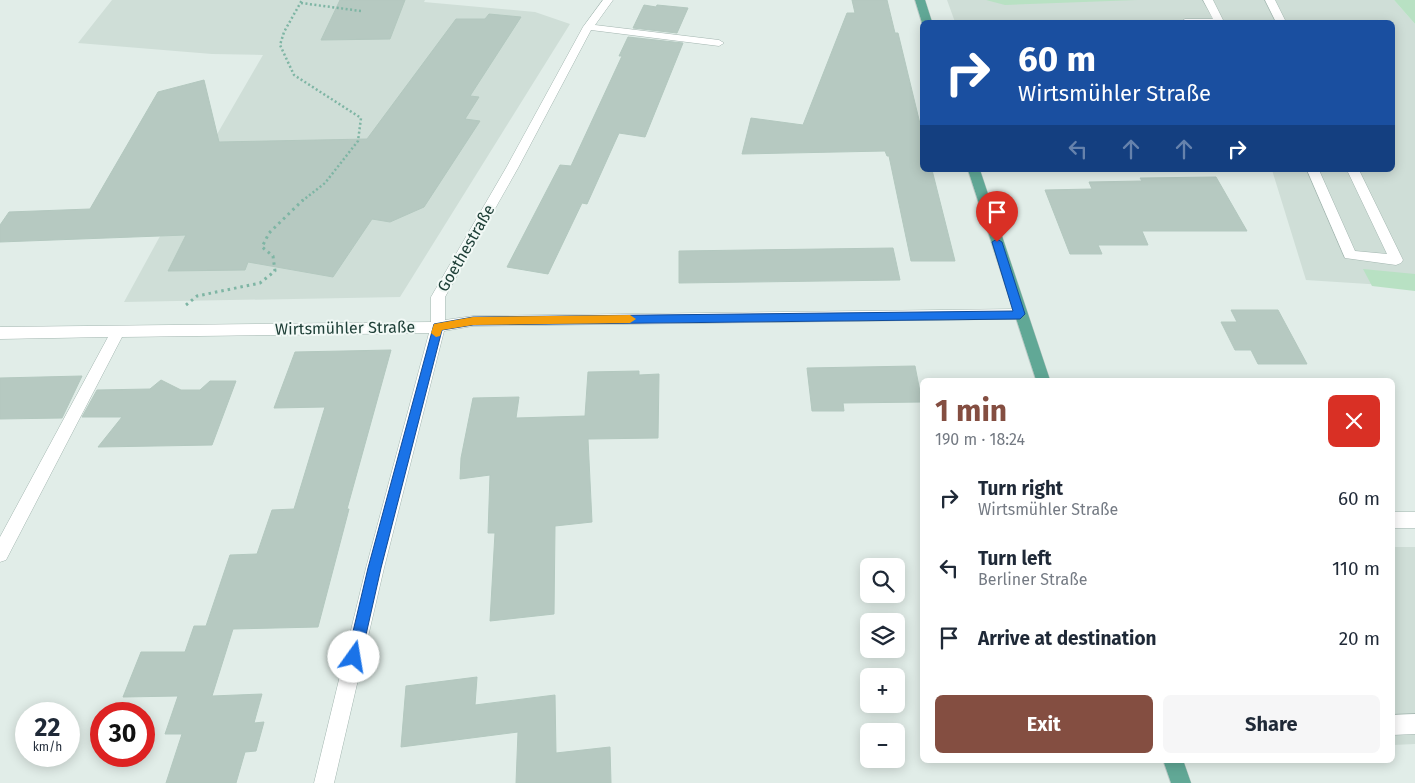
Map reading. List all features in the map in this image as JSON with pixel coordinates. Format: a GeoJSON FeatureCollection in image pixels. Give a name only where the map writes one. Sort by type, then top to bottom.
{"type":"FeatureCollection","features":[{"type":"Feature","properties":{"kind":"main road"},"geometry":{"type":"LineString","coordinates":[[920,0],[926,20]]}},
{"type":"Feature","properties":{"kind":"main road"},"geometry":{"type":"LineString","coordinates":[[975,172],[1042,378]]}},
{"type":"Feature","properties":{"kind":"main road"},"geometry":{"type":"LineString","coordinates":[[1174,763],[1181,783]]}},
{"type":"Feature","properties":{"kind":"street","name":"Goethestraße"},"geometry":{"type":"LineString","coordinates":[[324,783],[374,568],[438,327],[438,297],[512,168],[588,27],[608,0]]}},
{"type":"Feature","properties":{"kind":"street"},"geometry":{"type":"LineString","coordinates":[[1270,0],[1280,20]]}},
{"type":"Feature","properties":{"kind":"street"},"geometry":{"type":"LineString","coordinates":[[1206,1],[1218,20]]}},
{"type":"Feature","properties":{"kind":"street"},"geometry":{"type":"LineString","coordinates":[[588,27],[719,43]]}},
{"type":"Feature","properties":{"kind":"street"},"geometry":{"type":"LineString","coordinates":[[1314,172],[1350,255],[1396,260],[1354,172]]}},
{"type":"Feature","properties":{"kind":"street","name":"Wirtsmühler Straße"},"geometry":{"type":"LineString","coordinates":[[0,333],[438,327],[473,321],[1020,314]]}},
{"type":"Feature","properties":{"kind":"street"},"geometry":{"type":"LineString","coordinates":[[0,554],[118,331]]}},
{"type":"Feature","properties":{"kind":"street"},"geometry":{"type":"LineString","coordinates":[[1395,520],[1415,520]]}},
{"type":"Feature","properties":{"kind":"street"},"geometry":{"type":"LineString","coordinates":[[1395,725],[1415,724]]}},
{"type":"Feature","properties":{"kind":"path"},"geometry":{"type":"LineString","coordinates":[[158,331],[197,296],[260,283],[269,278],[274,271],[273,256],[262,247],[269,232],[305,198],[326,183],[358,140],[361,118],[294,74],[280,45],[284,32],[301,2],[361,11]]}},
{"type":"Feature","properties":{"kind":"shaded area"},"geometry":{"type":"Polygon","coordinates":[[[112,0],[425,0],[424,2],[535,12],[570,24],[400,297],[124,302],[194,174],[263,55],[212,54],[78,43],[112,0]]]}},
{"type":"Feature","properties":{"kind":"shaded area"},"geometry":{"type":"Polygon","coordinates":[[[947,0],[1394,0],[1415,24],[1415,287],[1306,280],[1273,172],[1395,172],[1395,20],[954,20],[947,0]]]}},
{"type":"Feature","properties":{"kind":"shaded area"},"geometry":{"type":"Polygon","coordinates":[[[1395,547],[1415,547],[1415,744],[1395,745],[1395,547]]]}},
{"type":"Feature","properties":{"kind":"green space"},"geometry":{"type":"Polygon","coordinates":[[[986,0],[1137,0],[1005,5],[986,0]]]}},
{"type":"Feature","properties":{"kind":"green space"},"geometry":{"type":"Polygon","coordinates":[[[1394,0],[1415,0],[1415,24],[1394,0]]]}},
{"type":"Feature","properties":{"kind":"green space"},"geometry":{"type":"Polygon","coordinates":[[[1363,269],[1415,274],[1415,291],[1372,286],[1363,269]]]}},
{"type":"Feature","properties":{"kind":"building"},"geometry":{"type":"Polygon","coordinates":[[[340,0],[405,0],[390,39],[321,40],[340,0]]]}},
{"type":"Feature","properties":{"kind":"building"},"geometry":{"type":"Polygon","coordinates":[[[852,0],[887,0],[895,33],[898,33],[920,124],[920,172],[933,172],[955,261],[911,261],[889,156],[887,156],[885,151],[742,154],[751,118],[803,125],[847,13],[855,13],[852,0]]]}},
{"type":"Feature","properties":{"kind":"building"},"geometry":{"type":"Polygon","coordinates":[[[644,5],[688,8],[677,33],[633,28],[644,5]]]}},
{"type":"Feature","properties":{"kind":"building"},"geometry":{"type":"Polygon","coordinates":[[[489,14],[521,17],[470,96],[479,97],[465,119],[480,121],[424,207],[390,222],[372,219],[333,277],[248,262],[245,270],[168,271],[186,235],[0,242],[0,225],[9,212],[90,209],[158,92],[204,80],[219,142],[367,139],[456,19],[485,19],[489,14]]]}},
{"type":"Feature","properties":{"kind":"building"},"geometry":{"type":"Polygon","coordinates":[[[628,37],[683,43],[645,137],[619,133],[587,204],[582,203],[548,274],[507,267],[560,165],[571,166],[622,56],[619,56],[628,37]]]}},
{"type":"Feature","properties":{"kind":"building"},"geometry":{"type":"Polygon","coordinates":[[[1216,177],[1247,231],[1142,231],[1148,245],[1098,245],[1102,254],[1070,254],[1045,190],[1092,189],[1089,182],[1142,181],[1140,178],[1216,177]]]}},
{"type":"Feature","properties":{"kind":"building"},"geometry":{"type":"Polygon","coordinates":[[[893,248],[900,280],[679,283],[679,251],[893,248]]]}},
{"type":"Feature","properties":{"kind":"building"},"geometry":{"type":"Polygon","coordinates":[[[1231,310],[1278,310],[1307,364],[1258,364],[1251,350],[1235,350],[1221,322],[1237,322],[1231,310]]]}},
{"type":"Feature","properties":{"kind":"building"},"geometry":{"type":"Polygon","coordinates":[[[391,350],[347,509],[349,509],[318,627],[233,629],[212,696],[262,694],[254,723],[264,722],[256,751],[245,752],[236,783],[166,783],[182,734],[165,734],[178,696],[123,697],[141,652],[185,652],[194,626],[206,626],[230,555],[257,554],[272,510],[294,509],[325,407],[274,408],[295,352],[391,350]]]}},
{"type":"Feature","properties":{"kind":"building"},"geometry":{"type":"Polygon","coordinates":[[[915,366],[920,402],[843,403],[844,411],[812,411],[807,368],[915,366]]]}},
{"type":"Feature","properties":{"kind":"building"},"geometry":{"type":"Polygon","coordinates":[[[639,371],[639,375],[659,374],[658,438],[588,439],[592,522],[555,526],[554,614],[490,621],[495,533],[488,533],[490,475],[460,479],[461,458],[473,398],[519,397],[516,418],[585,416],[588,372],[639,371]]]}},
{"type":"Feature","properties":{"kind":"building"},"geometry":{"type":"Polygon","coordinates":[[[82,376],[62,418],[0,419],[0,378],[82,376]]]}},
{"type":"Feature","properties":{"kind":"building"},"geometry":{"type":"Polygon","coordinates":[[[161,380],[181,390],[200,390],[210,381],[236,381],[212,445],[98,447],[122,417],[82,417],[97,390],[150,389],[161,380]]]}},
{"type":"Feature","properties":{"kind":"building"},"geometry":{"type":"Polygon","coordinates":[[[477,677],[475,705],[555,695],[556,753],[610,747],[611,783],[516,783],[518,732],[401,747],[406,686],[477,677]]]}},
{"type":"Feature","properties":{"kind":"slow traffic"},"geometry":{"type":"LineString","coordinates":[[436,333],[438,327],[473,321],[630,319]]}},
{"type":"Feature","properties":{"kind":"route"},"geometry":{"type":"LineString","coordinates":[[354,657],[374,568],[438,327],[473,321],[1020,314],[997,242]]}}]}
